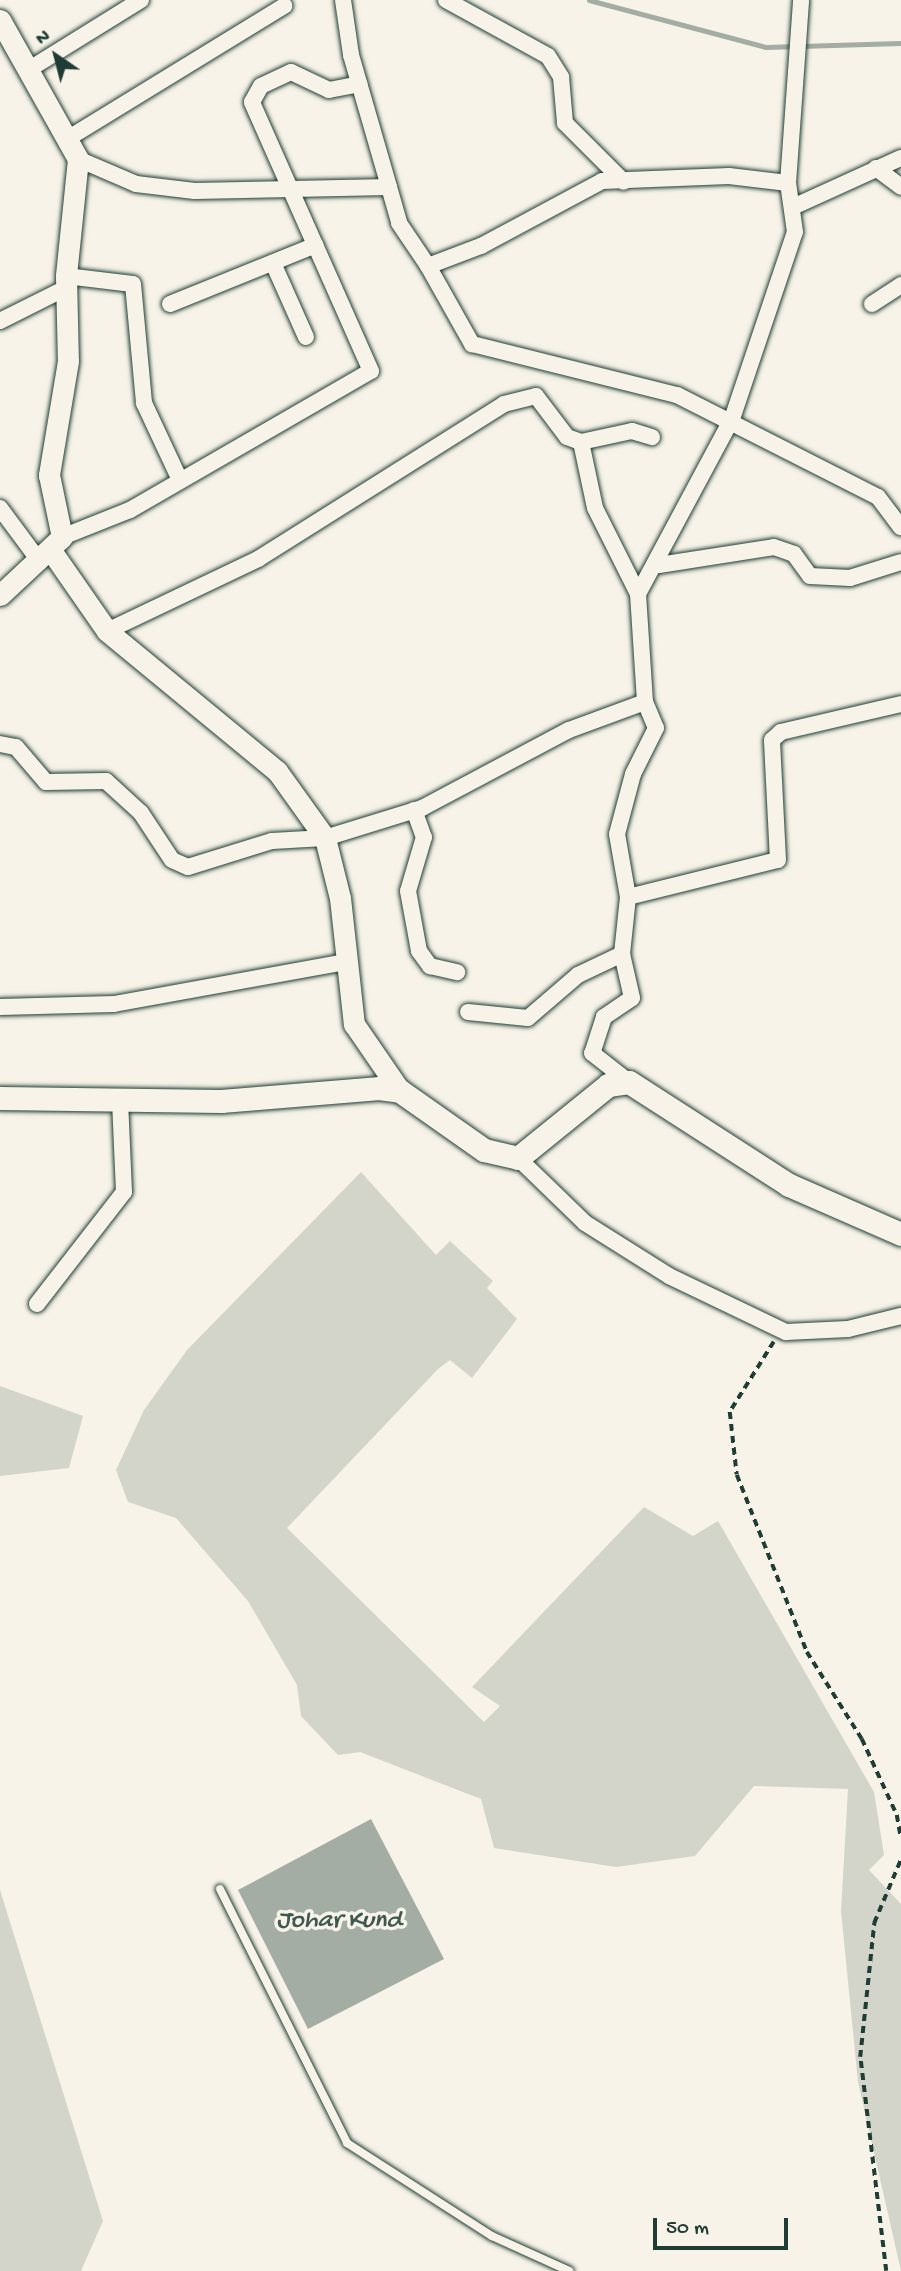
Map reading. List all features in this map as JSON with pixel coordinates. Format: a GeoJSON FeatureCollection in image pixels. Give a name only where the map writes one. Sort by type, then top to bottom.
{"type":"FeatureCollection","features":[{"type":"Feature","properties":{"kind":"main road"},"geometry":{"type":"LineString","coordinates":[[0,1098],[221,1101],[400,1091],[484,1150],[518,1158],[608,1085],[629,1082],[789,1185],[901,1234]]}},
{"type":"Feature","properties":{"kind":"street"},"geometry":{"type":"LineString","coordinates":[[28,70],[141,0]]}},
{"type":"Feature","properties":{"kind":"street"},"geometry":{"type":"LineString","coordinates":[[342,0],[359,84],[398,223],[428,266],[472,344],[577,366],[732,419],[878,497],[901,527]]}},
{"type":"Feature","properties":{"kind":"street"},"geometry":{"type":"LineString","coordinates":[[446,0],[548,56],[561,77],[565,123],[624,182]]}},
{"type":"Feature","properties":{"kind":"street"},"geometry":{"type":"LineString","coordinates":[[638,594],[659,565],[732,419],[795,232],[795,206],[788,183],[789,131],[801,0]]}},
{"type":"Feature","properties":{"kind":"street"},"geometry":{"type":"LineString","coordinates":[[67,139],[284,6]]}},
{"type":"Feature","properties":{"kind":"street"},"geometry":{"type":"LineString","coordinates":[[0,20],[78,159],[66,282],[68,362],[48,475],[51,550]]}},
{"type":"Feature","properties":{"kind":"street"},"geometry":{"type":"LineString","coordinates":[[0,595],[51,550],[130,510],[179,478],[371,371],[253,94],[291,72],[330,90],[359,84]]}},
{"type":"Feature","properties":{"kind":"street"},"geometry":{"type":"LineString","coordinates":[[795,206],[901,158]]}},
{"type":"Feature","properties":{"kind":"street"},"geometry":{"type":"LineString","coordinates":[[78,159],[136,184],[292,190],[388,187]]}},
{"type":"Feature","properties":{"kind":"street"},"geometry":{"type":"LineString","coordinates":[[876,168],[901,187]]}},
{"type":"Feature","properties":{"kind":"street"},"geometry":{"type":"LineString","coordinates":[[428,266],[481,246],[601,181],[729,176],[788,183]]}},
{"type":"Feature","properties":{"kind":"street"},"geometry":{"type":"LineString","coordinates":[[170,304],[316,245]]}},
{"type":"Feature","properties":{"kind":"street"},"geometry":{"type":"LineString","coordinates":[[273,263],[306,337]]}},
{"type":"Feature","properties":{"kind":"street"},"geometry":{"type":"LineString","coordinates":[[0,321],[66,282],[133,284],[144,403],[179,478]]}},
{"type":"Feature","properties":{"kind":"street"},"geometry":{"type":"LineString","coordinates":[[872,304],[901,285]]}},
{"type":"Feature","properties":{"kind":"street"},"geometry":{"type":"LineString","coordinates":[[107,631],[258,559],[503,404],[537,396],[567,437],[581,442],[632,431],[652,437]]}},
{"type":"Feature","properties":{"kind":"street"},"geometry":{"type":"LineString","coordinates":[[581,442],[595,508],[638,594],[645,702],[656,728],[633,774],[617,834],[628,897],[622,954],[632,998],[604,1017],[592,1053],[629,1082]]}},
{"type":"Feature","properties":{"kind":"street"},"geometry":{"type":"LineString","coordinates":[[0,508],[51,550],[107,631],[277,771],[325,838],[340,898],[354,1024],[400,1091]]}},
{"type":"Feature","properties":{"kind":"street"},"geometry":{"type":"LineString","coordinates":[[659,565],[774,547],[793,554],[810,576],[850,578],[901,562]]}},
{"type":"Feature","properties":{"kind":"street"},"geometry":{"type":"LineString","coordinates":[[0,744],[16,747],[46,782],[106,781],[141,813],[172,860],[188,867],[272,841],[325,838],[414,810],[569,730],[645,702]]}},
{"type":"Feature","properties":{"kind":"street"},"geometry":{"type":"LineString","coordinates":[[628,897],[778,860],[772,740],[780,732],[901,704]]}},
{"type":"Feature","properties":{"kind":"street"},"geometry":{"type":"LineString","coordinates":[[414,810],[424,837],[408,891],[419,951],[430,966],[457,972]]}},
{"type":"Feature","properties":{"kind":"street"},"geometry":{"type":"LineString","coordinates":[[468,1012],[528,1018],[578,975],[622,954]]}},
{"type":"Feature","properties":{"kind":"street"},"geometry":{"type":"LineString","coordinates":[[0,1007],[114,1004],[346,962]]}},
{"type":"Feature","properties":{"kind":"street"},"geometry":{"type":"LineString","coordinates":[[37,1304],[124,1192],[120,1099]]}},
{"type":"Feature","properties":{"kind":"street"},"geometry":{"type":"LineString","coordinates":[[518,1158],[585,1223],[669,1276],[786,1332],[848,1329],[901,1316]]}},
{"type":"Feature","properties":{"kind":"lane"},"geometry":{"type":"LineString","coordinates":[[220,1889],[347,2143],[492,2236],[569,2271]]}},
{"type":"Feature","properties":{"kind":"path"},"geometry":{"type":"LineString","coordinates":[[786,1332],[762,1352],[730,1412],[737,1475],[807,1652],[862,1739],[897,1815],[901,1838]]}},
{"type":"Feature","properties":{"kind":"path"},"geometry":{"type":"LineString","coordinates":[[886,2271],[860,2057],[874,1923],[901,1860]]}},
{"type":"Feature","properties":{"kind":"shaded area"},"geometry":{"type":"Polygon","coordinates":[[[361,1172],[436,1255],[450,1241],[493,1281],[487,1288],[517,1319],[472,1378],[450,1360],[438,1369],[287,1528],[484,1722],[500,1706],[472,1687],[644,1507],[693,1536],[718,1521],[874,1792],[884,1855],[869,1870],[901,1904],[901,2271],[858,2082],[841,1911],[848,1789],[754,1786],[695,1856],[616,1867],[494,1848],[481,1799],[360,1752],[338,1755],[301,1716],[297,1685],[248,1601],[176,1518],[128,1502],[116,1470],[144,1410],[187,1350],[361,1172]]]}},
{"type":"Feature","properties":{"kind":"shaded area"},"geometry":{"type":"Polygon","coordinates":[[[0,1386],[83,1416],[69,1468],[0,1476],[0,1386]]]}},
{"type":"Feature","properties":{"kind":"shaded area"},"geometry":{"type":"Polygon","coordinates":[[[0,1890],[103,2221],[81,2271],[0,2271],[0,1890]]]}},
{"type":"Feature","properties":{"kind":"water","name":"Johar Kund"},"geometry":{"type":"Polygon","coordinates":[[[371,1819],[444,1959],[308,2029],[238,1890],[371,1819]]]}},
{"type":"Feature","properties":{"kind":"waterway"},"geometry":{"type":"LineString","coordinates":[[589,0],[766,47],[901,43]]}}]}
